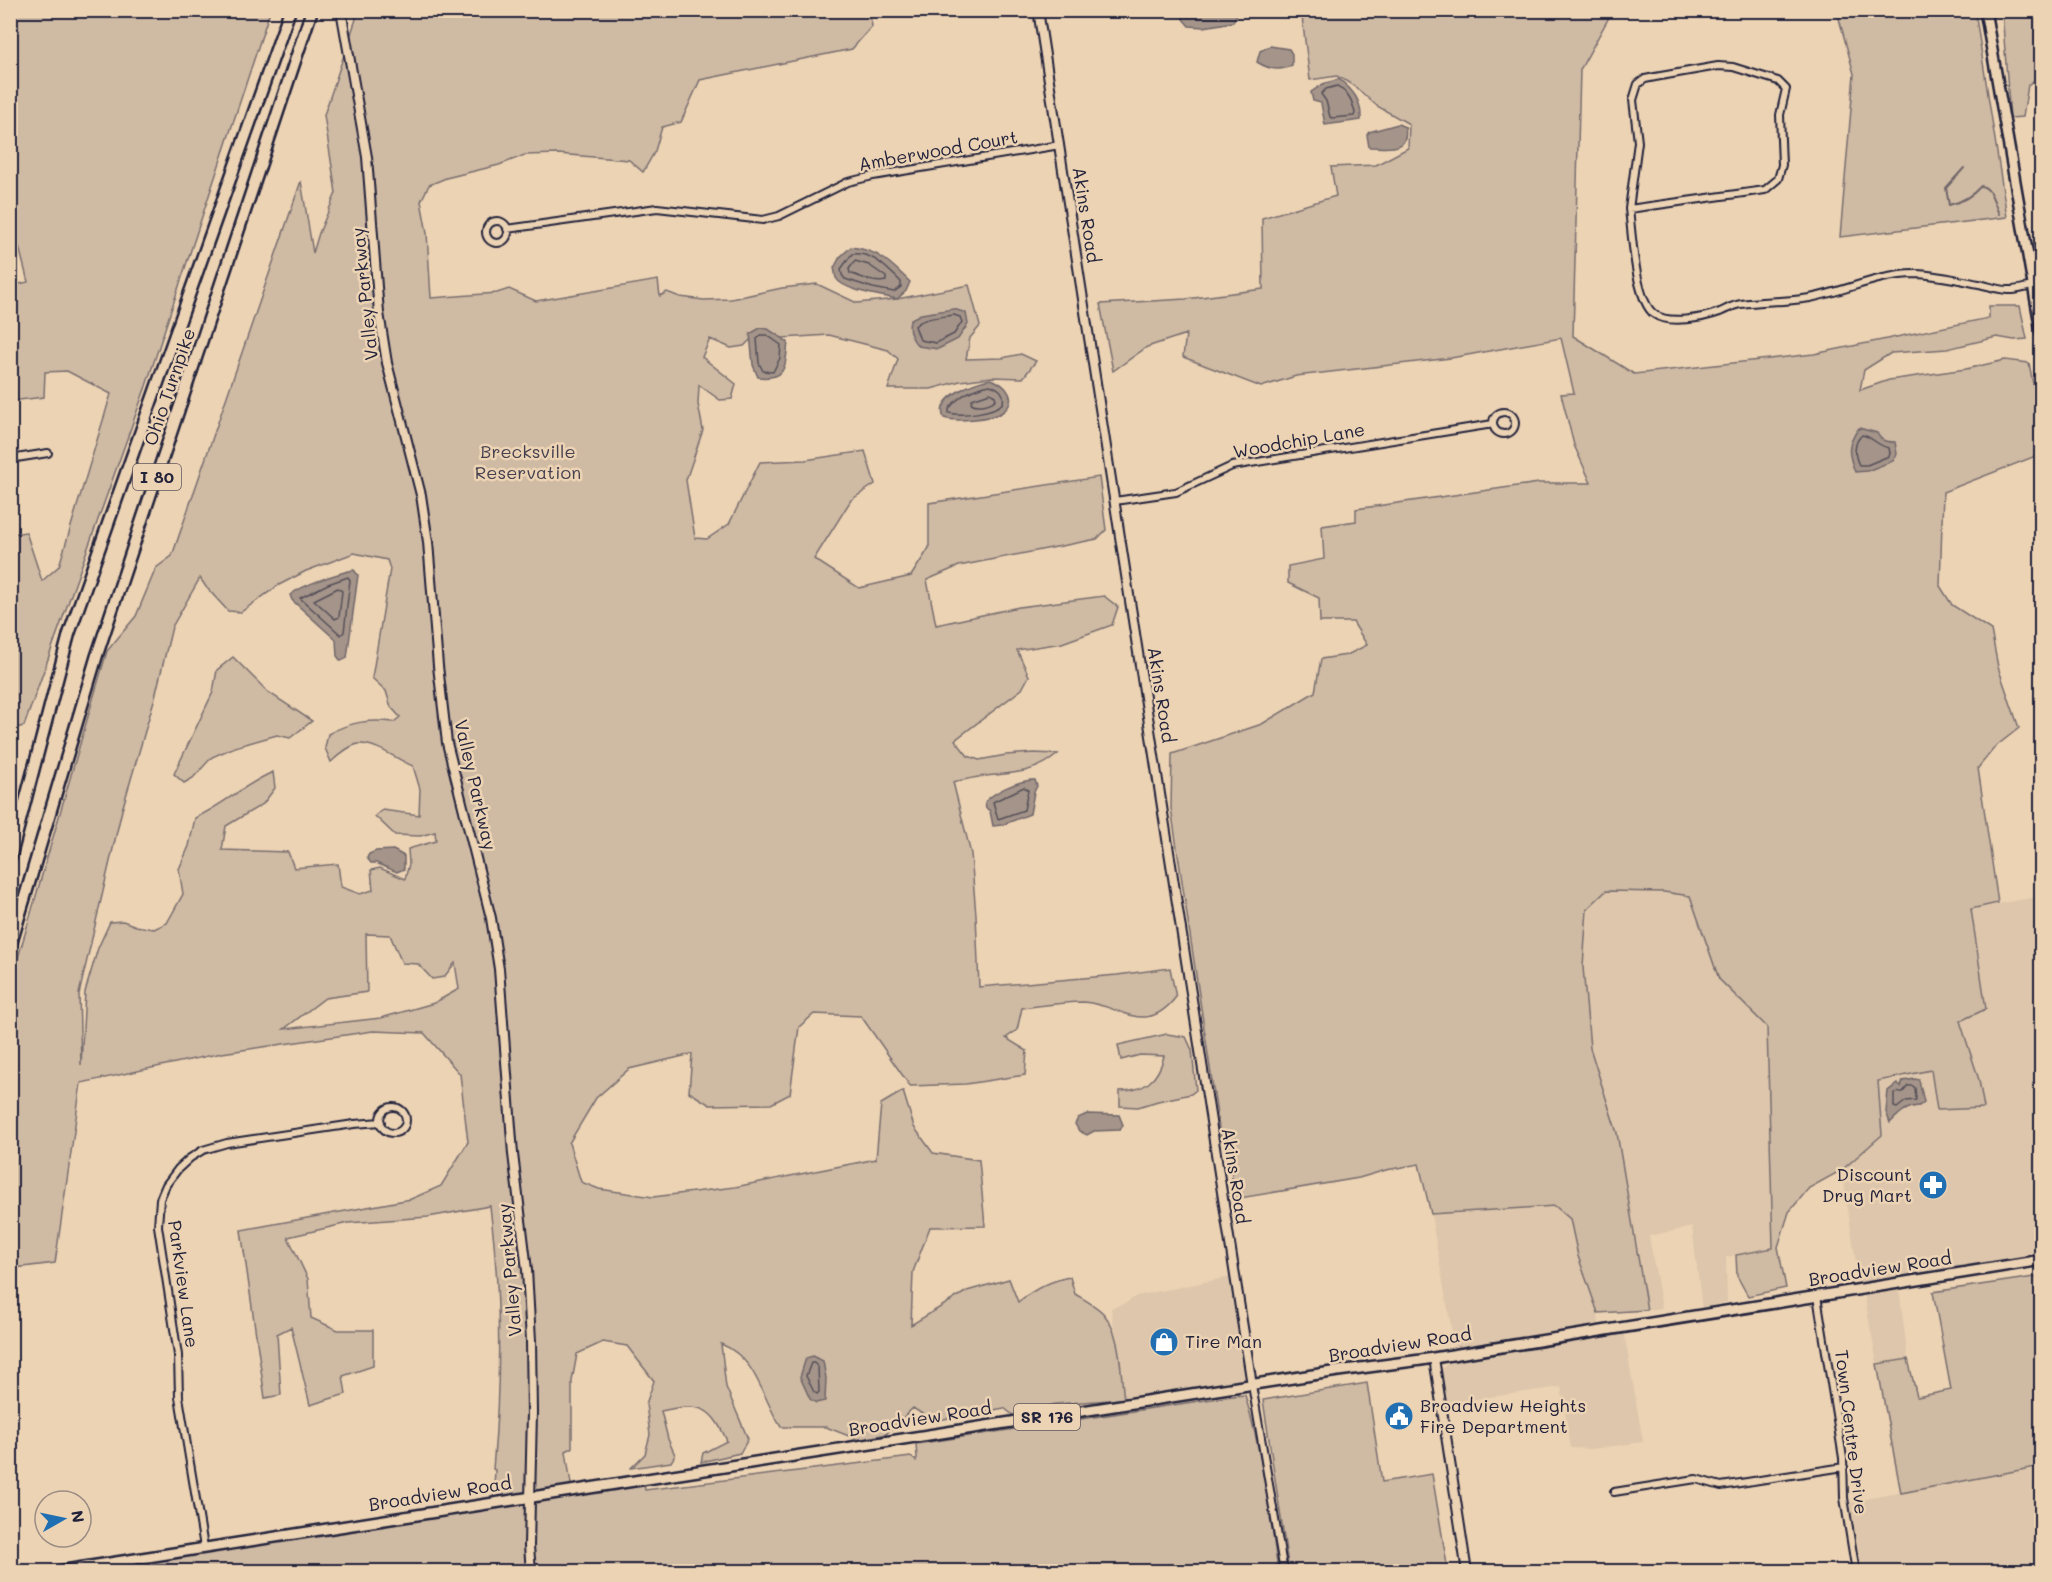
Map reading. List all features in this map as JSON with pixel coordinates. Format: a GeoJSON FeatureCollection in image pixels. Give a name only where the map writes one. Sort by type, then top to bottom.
{"type":"FeatureCollection","features":[{"type":"Feature","properties":{"kind":"highway","name":"Ohio Turnpike"},"geometry":{"type":"LineString","coordinates":[[10,859],[69,634],[290,10]]}},
{"type":"Feature","properties":{"kind":"highway","name":"Ohio Turnpike"},"geometry":{"type":"LineString","coordinates":[[10,947],[97,655],[312,10]]}},
{"type":"Feature","properties":{"kind":"main road"},"geometry":{"type":"LineString","coordinates":[[1985,10],[2042,336]]}},
{"type":"Feature","properties":{"kind":"main road","name":"Broadview Road"},"geometry":{"type":"LineString","coordinates":[[52,1572],[530,1496],[1434,1358],[2042,1260]]}},
{"type":"Feature","properties":{"kind":"street","name":"Valley Parkway"},"geometry":{"type":"LineString","coordinates":[[341,10],[367,157],[379,313],[387,363],[421,495],[428,542],[447,743],[491,918],[499,969],[513,1154],[530,1306],[531,1572]]}},
{"type":"Feature","properties":{"kind":"street","name":"Akins Road"},"geometry":{"type":"LineString","coordinates":[[1038,10],[1252,1385]]}},
{"type":"Feature","properties":{"kind":"street"},"geometry":{"type":"LineString","coordinates":[[1629,209],[1765,190],[1778,179],[1782,165],[1780,115],[1786,89],[1778,81],[1733,67],[1718,66],[1654,76],[1638,84],[1632,100],[1638,142],[1629,209],[1639,282],[1643,298],[1649,310],[1655,315],[1669,321],[1718,313],[1735,305],[1807,299],[1872,279],[1894,275],[1941,276],[2009,290],[2033,286]]}},
{"type":"Feature","properties":{"kind":"street","name":"Amberwood Court"},"geometry":{"type":"LineString","coordinates":[[507,229],[657,208],[763,220],[778,216],[848,182],[1060,145]]}},
{"type":"Feature","properties":{"kind":"street","name":"Woodchip Lane"},"geometry":{"type":"LineString","coordinates":[[1115,501],[1176,492],[1232,466],[1493,424]]}},
{"type":"Feature","properties":{"kind":"street"},"geometry":{"type":"LineString","coordinates":[[10,459],[48,453]]}},
{"type":"Feature","properties":{"kind":"street","name":"Parkview Lane"},"geometry":{"type":"LineString","coordinates":[[392,1107],[403,1111],[406,1119],[404,1127],[397,1132],[388,1132],[381,1122],[384,1110],[392,1107]]}},
{"type":"Feature","properties":{"kind":"street","name":"Parkview Lane"},"geometry":{"type":"LineString","coordinates":[[204,1547],[179,1397],[178,1355],[158,1226],[160,1199],[166,1185],[178,1169],[203,1150],[246,1140],[381,1122]]}},
{"type":"Feature","properties":{"kind":"street","name":"Town Centre Drive"},"geometry":{"type":"LineString","coordinates":[[1817,1296],[1844,1467],[1844,1498],[1856,1572]]}},
{"type":"Feature","properties":{"kind":"street"},"geometry":{"type":"LineString","coordinates":[[1434,1358],[1467,1572]]}},
{"type":"Feature","properties":{"kind":"street"},"geometry":{"type":"LineString","coordinates":[[1252,1385],[1284,1572]]}},
{"type":"Feature","properties":{"kind":"street"},"geometry":{"type":"LineString","coordinates":[[1614,1492],[1696,1479],[1721,1486],[1844,1467]]}},
{"type":"Feature","properties":{"kind":"shaded area"},"geometry":{"type":"Polygon","coordinates":[[[1605,891],[1664,892],[1690,896],[1719,979],[1767,1027],[1773,1248],[1726,1257],[1727,1302],[1702,1308],[1692,1227],[1649,1236],[1662,1308],[1647,1310],[1617,1133],[1590,1048],[1583,967],[1587,909],[1605,891]]]}},
{"type":"Feature","properties":{"kind":"shaded area"},"geometry":{"type":"Polygon","coordinates":[[[2041,896],[2041,1253],[1859,1283],[1842,1170],[1882,1135],[1878,1081],[1931,1070],[1937,1110],[1984,1108],[1979,1080],[1959,1021],[1986,1009],[1971,909],[2041,896]]]}},
{"type":"Feature","properties":{"kind":"shaded area"},"geometry":{"type":"Polygon","coordinates":[[[1555,1206],[1570,1219],[1578,1256],[1598,1313],[1599,1325],[1455,1349],[1431,1215],[1555,1206]]]}},
{"type":"Feature","properties":{"kind":"shaded area"},"geometry":{"type":"Polygon","coordinates":[[[1230,1277],[1245,1380],[1124,1399],[1111,1308],[1126,1303],[1136,1296],[1230,1277]]]}},
{"type":"Feature","properties":{"kind":"shaded area"},"geometry":{"type":"Polygon","coordinates":[[[1899,1288],[1908,1359],[1877,1364],[1864,1293],[1899,1288]]]}},
{"type":"Feature","properties":{"kind":"shaded area"},"geometry":{"type":"Polygon","coordinates":[[[1624,1332],[1643,1442],[1592,1449],[1571,1448],[1561,1387],[1446,1403],[1441,1371],[1449,1361],[1624,1332]]]}},
{"type":"Feature","properties":{"kind":"shaded area"},"geometry":{"type":"Polygon","coordinates":[[[2041,1466],[2041,1571],[1862,1571],[1850,1502],[2041,1466]]]}},
{"type":"Feature","properties":{"kind":"green space"},"geometry":{"type":"Polygon","coordinates":[[[1331,10],[1613,10],[1580,70],[1573,336],[1634,374],[1814,354],[1989,318],[1989,306],[2020,306],[2027,339],[2014,340],[1997,337],[1947,349],[1891,353],[1864,370],[1860,390],[1889,380],[1966,369],[2005,360],[2029,363],[2041,426],[2041,454],[1943,492],[1940,586],[1952,605],[1991,630],[1998,667],[2019,728],[1995,747],[1978,768],[1998,903],[1971,909],[1986,1009],[1960,1021],[1979,1080],[1984,1108],[1937,1110],[1931,1070],[1878,1081],[1882,1135],[1842,1170],[1809,1188],[1789,1212],[1778,1247],[1786,1288],[1748,1296],[1737,1276],[1736,1255],[1773,1248],[1767,1027],[1719,979],[1690,896],[1664,892],[1606,891],[1587,909],[1583,967],[1590,1048],[1617,1133],[1647,1310],[1598,1313],[1578,1256],[1570,1219],[1555,1206],[1431,1214],[1419,1164],[1359,1178],[1234,1199],[1228,1140],[1221,1141],[1171,808],[1172,754],[1262,724],[1315,692],[1321,659],[1347,655],[1367,645],[1353,622],[1320,622],[1319,598],[1288,583],[1288,566],[1324,559],[1322,526],[1356,521],[1356,509],[1539,483],[1591,483],[1574,445],[1561,394],[1574,393],[1561,338],[1451,358],[1296,376],[1261,387],[1183,357],[1186,334],[1147,347],[1113,371],[1100,304],[1186,299],[1263,289],[1262,218],[1336,196],[1331,167],[1376,165],[1408,148],[1409,124],[1377,106],[1353,85],[1337,76],[1310,80],[1302,17],[1331,10]]]}},
{"type":"Feature","properties":{"kind":"green space"},"geometry":{"type":"Polygon","coordinates":[[[10,11],[270,11],[146,386],[24,726],[11,729],[11,534],[26,532],[42,581],[59,566],[111,394],[67,371],[45,372],[44,397],[11,401],[11,286],[28,282],[11,223],[10,11]]]}},
{"type":"Feature","properties":{"kind":"green space","name":"Brecksville Reservation"},"geometry":{"type":"Polygon","coordinates":[[[355,11],[869,11],[872,26],[852,49],[700,80],[681,122],[662,127],[655,151],[643,172],[629,160],[558,154],[525,155],[429,185],[421,201],[427,233],[431,298],[497,293],[509,289],[536,301],[658,280],[660,296],[667,292],[680,297],[704,300],[731,299],[782,288],[817,284],[857,303],[897,299],[969,285],[980,326],[970,338],[966,359],[1002,358],[1021,354],[1036,361],[1023,378],[992,377],[960,381],[931,389],[888,389],[898,359],[888,350],[829,335],[783,338],[759,331],[744,346],[731,348],[710,339],[702,357],[736,384],[732,399],[720,400],[699,385],[698,404],[703,430],[686,480],[695,538],[707,539],[729,524],[760,462],[805,460],[865,451],[875,484],[851,500],[814,559],[859,588],[911,576],[929,548],[929,503],[1099,477],[1106,530],[1097,539],[959,566],[927,580],[936,625],[1019,607],[1104,596],[1118,607],[1112,625],[1062,643],[1017,650],[1029,676],[1022,689],[955,740],[968,756],[979,760],[1006,755],[1058,754],[1033,769],[953,782],[971,854],[979,987],[1170,968],[1176,997],[1164,1009],[1143,1017],[1083,1002],[1022,1008],[1017,1030],[1006,1038],[1027,1051],[1025,1075],[966,1084],[910,1086],[861,1016],[814,1014],[799,1027],[790,1094],[771,1104],[710,1105],[689,1092],[692,1054],[629,1069],[596,1098],[569,1143],[581,1182],[599,1189],[653,1197],[735,1187],[876,1159],[881,1104],[903,1091],[914,1127],[933,1153],[979,1160],[985,1226],[930,1227],[913,1272],[911,1325],[967,1291],[1009,1279],[1018,1302],[1043,1286],[1070,1277],[1075,1294],[1103,1313],[1114,1332],[1124,1399],[1055,1404],[1014,1416],[1004,1408],[933,1421],[913,1408],[886,1434],[859,1440],[826,1427],[781,1427],[751,1369],[743,1359],[721,1344],[726,1387],[748,1439],[740,1453],[701,1462],[703,1453],[727,1441],[721,1429],[709,1413],[702,1409],[674,1408],[661,1411],[668,1439],[675,1455],[671,1462],[631,1468],[645,1454],[650,1435],[646,1404],[654,1381],[627,1346],[603,1342],[577,1354],[572,1381],[572,1448],[566,1451],[572,1491],[643,1480],[645,1490],[911,1457],[916,1461],[916,1444],[1245,1395],[1261,1461],[1278,1571],[51,1571],[493,1503],[499,1338],[490,1206],[428,1217],[348,1223],[288,1237],[308,1279],[311,1318],[338,1330],[373,1330],[373,1366],[343,1376],[346,1394],[310,1405],[291,1327],[277,1334],[281,1395],[265,1398],[241,1230],[411,1199],[441,1186],[468,1142],[460,1074],[424,1033],[373,1031],[222,1053],[81,1083],[55,1263],[15,1268],[11,1285],[11,982],[107,651],[136,616],[156,568],[172,556],[301,181],[313,253],[336,193],[324,115],[356,19],[355,11]],[[354,553],[306,571],[279,585],[241,612],[228,611],[200,578],[172,627],[155,697],[122,810],[79,994],[81,1065],[85,992],[98,948],[110,922],[123,921],[154,929],[167,923],[183,894],[179,869],[189,846],[195,818],[273,772],[275,788],[263,804],[226,826],[222,850],[288,852],[294,868],[338,864],[341,887],[360,894],[373,890],[371,870],[380,868],[405,879],[409,864],[408,849],[436,841],[435,832],[420,836],[395,835],[375,816],[382,810],[419,815],[420,789],[413,766],[366,744],[355,745],[331,762],[325,748],[328,734],[336,730],[360,722],[394,722],[400,717],[391,707],[386,691],[372,678],[390,569],[387,560],[354,553]],[[366,934],[367,992],[325,998],[284,1029],[381,1018],[434,1003],[459,989],[455,963],[444,977],[432,979],[418,964],[402,963],[390,935],[366,934]]]}},
{"type":"Feature","properties":{"kind":"green space"},"geometry":{"type":"Polygon","coordinates":[[[1837,11],[1975,11],[2007,217],[1840,237],[1854,74],[1837,11]]]}},
{"type":"Feature","properties":{"kind":"green space"},"geometry":{"type":"Polygon","coordinates":[[[2002,11],[2041,11],[2041,75],[2028,85],[2023,117],[2010,118],[2002,11]]]}},
{"type":"Feature","properties":{"kind":"green space"},"geometry":{"type":"Polygon","coordinates":[[[233,657],[268,692],[312,721],[290,738],[277,735],[235,747],[212,757],[193,778],[184,783],[174,774],[213,692],[217,670],[233,657]]]}},
{"type":"Feature","properties":{"kind":"green space"},"geometry":{"type":"Polygon","coordinates":[[[1167,1034],[1186,1037],[1192,1050],[1196,1090],[1191,1094],[1138,1107],[1120,1106],[1120,1091],[1137,1089],[1149,1082],[1158,1072],[1164,1056],[1140,1055],[1121,1060],[1118,1045],[1167,1034]]]}},
{"type":"Feature","properties":{"kind":"green space"},"geometry":{"type":"Polygon","coordinates":[[[2041,1276],[2041,1466],[1901,1493],[1877,1364],[1908,1359],[1917,1397],[1951,1390],[1933,1292],[2041,1276]]]}},
{"type":"Feature","properties":{"kind":"green space"},"geometry":{"type":"Polygon","coordinates":[[[1367,1383],[1382,1482],[1432,1474],[1448,1571],[1289,1571],[1263,1400],[1367,1383]]]}},
{"type":"Feature","properties":{"kind":"water"},"geometry":{"type":"Polygon","coordinates":[[[1183,10],[1236,10],[1238,12],[1233,22],[1204,27],[1189,26],[1183,19],[1183,10]]]}},
{"type":"Feature","properties":{"kind":"water"},"geometry":{"type":"Polygon","coordinates":[[[1270,46],[1289,49],[1292,54],[1292,65],[1274,69],[1257,62],[1260,51],[1270,46]]]}},
{"type":"Feature","properties":{"kind":"water"},"geometry":{"type":"Polygon","coordinates":[[[1339,79],[1356,96],[1361,120],[1325,125],[1321,103],[1313,101],[1311,92],[1323,84],[1339,79]]]}},
{"type":"Feature","properties":{"kind":"water"},"geometry":{"type":"Polygon","coordinates":[[[1398,124],[1405,127],[1406,135],[1401,145],[1390,148],[1369,147],[1367,135],[1369,132],[1398,124]]]}},
{"type":"Feature","properties":{"kind":"water"},"geometry":{"type":"Polygon","coordinates":[[[851,247],[877,254],[890,263],[910,282],[906,291],[897,299],[864,292],[840,283],[836,278],[834,268],[840,257],[851,247]]]}},
{"type":"Feature","properties":{"kind":"water"},"geometry":{"type":"Polygon","coordinates":[[[954,309],[966,313],[968,324],[958,339],[938,349],[918,346],[910,333],[911,319],[921,314],[954,309]]]}},
{"type":"Feature","properties":{"kind":"water"},"geometry":{"type":"Polygon","coordinates":[[[760,328],[768,329],[788,342],[783,370],[774,376],[758,377],[753,365],[750,334],[760,328]]]}},
{"type":"Feature","properties":{"kind":"water"},"geometry":{"type":"Polygon","coordinates":[[[990,379],[1002,385],[1009,393],[1010,403],[1007,408],[996,415],[981,418],[956,420],[944,418],[942,410],[950,397],[966,387],[990,379]]]}},
{"type":"Feature","properties":{"kind":"water"},"geometry":{"type":"Polygon","coordinates":[[[1859,428],[1877,433],[1880,438],[1889,442],[1895,442],[1897,454],[1893,461],[1867,471],[1855,472],[1850,445],[1859,428]]]}},
{"type":"Feature","properties":{"kind":"water"},"geometry":{"type":"Polygon","coordinates":[[[354,570],[358,575],[347,658],[341,661],[337,656],[336,640],[292,600],[290,595],[320,580],[354,570]]]}},
{"type":"Feature","properties":{"kind":"water"},"geometry":{"type":"Polygon","coordinates":[[[1035,780],[1037,786],[1030,814],[1002,825],[993,826],[990,811],[986,808],[985,802],[1006,788],[1035,780]]]}},
{"type":"Feature","properties":{"kind":"water"},"geometry":{"type":"Polygon","coordinates":[[[393,850],[404,856],[404,869],[397,872],[371,863],[367,858],[369,854],[376,851],[393,850]]]}},
{"type":"Feature","properties":{"kind":"water"},"geometry":{"type":"Polygon","coordinates":[[[1919,1080],[1924,1102],[1903,1112],[1890,1123],[1886,1112],[1888,1091],[1897,1084],[1901,1087],[1903,1081],[1919,1080]]]}},
{"type":"Feature","properties":{"kind":"water"},"geometry":{"type":"Polygon","coordinates":[[[1087,1114],[1119,1115],[1123,1125],[1120,1130],[1094,1131],[1087,1135],[1079,1131],[1075,1124],[1078,1118],[1087,1114]]]}},
{"type":"Feature","properties":{"kind":"water"},"geometry":{"type":"Polygon","coordinates":[[[813,1356],[823,1361],[826,1378],[825,1401],[816,1403],[810,1399],[800,1377],[806,1358],[813,1356]]]}},
{"type":"Feature","properties":{"kind":"waterway"},"geometry":{"type":"LineString","coordinates":[[1964,168],[1946,188],[1949,205],[1967,198],[1981,186],[1990,193],[1999,214]]}},
{"type":"Feature","properties":{"kind":"waterway"},"geometry":{"type":"LineString","coordinates":[[2035,412],[2042,401]]}},
{"type":"Feature","properties":{"kind":"place","name":"Discount Drug Mart"},"geometry":{"type":"Point","coordinates":[1933,1185]}},
{"type":"Feature","properties":{"kind":"place","name":"Tire Man"},"geometry":{"type":"Point","coordinates":[1164,1342]}},
{"type":"Feature","properties":{"kind":"place","name":"Broadview Heights Fire Department"},"geometry":{"type":"Point","coordinates":[1399,1416]}}]}
